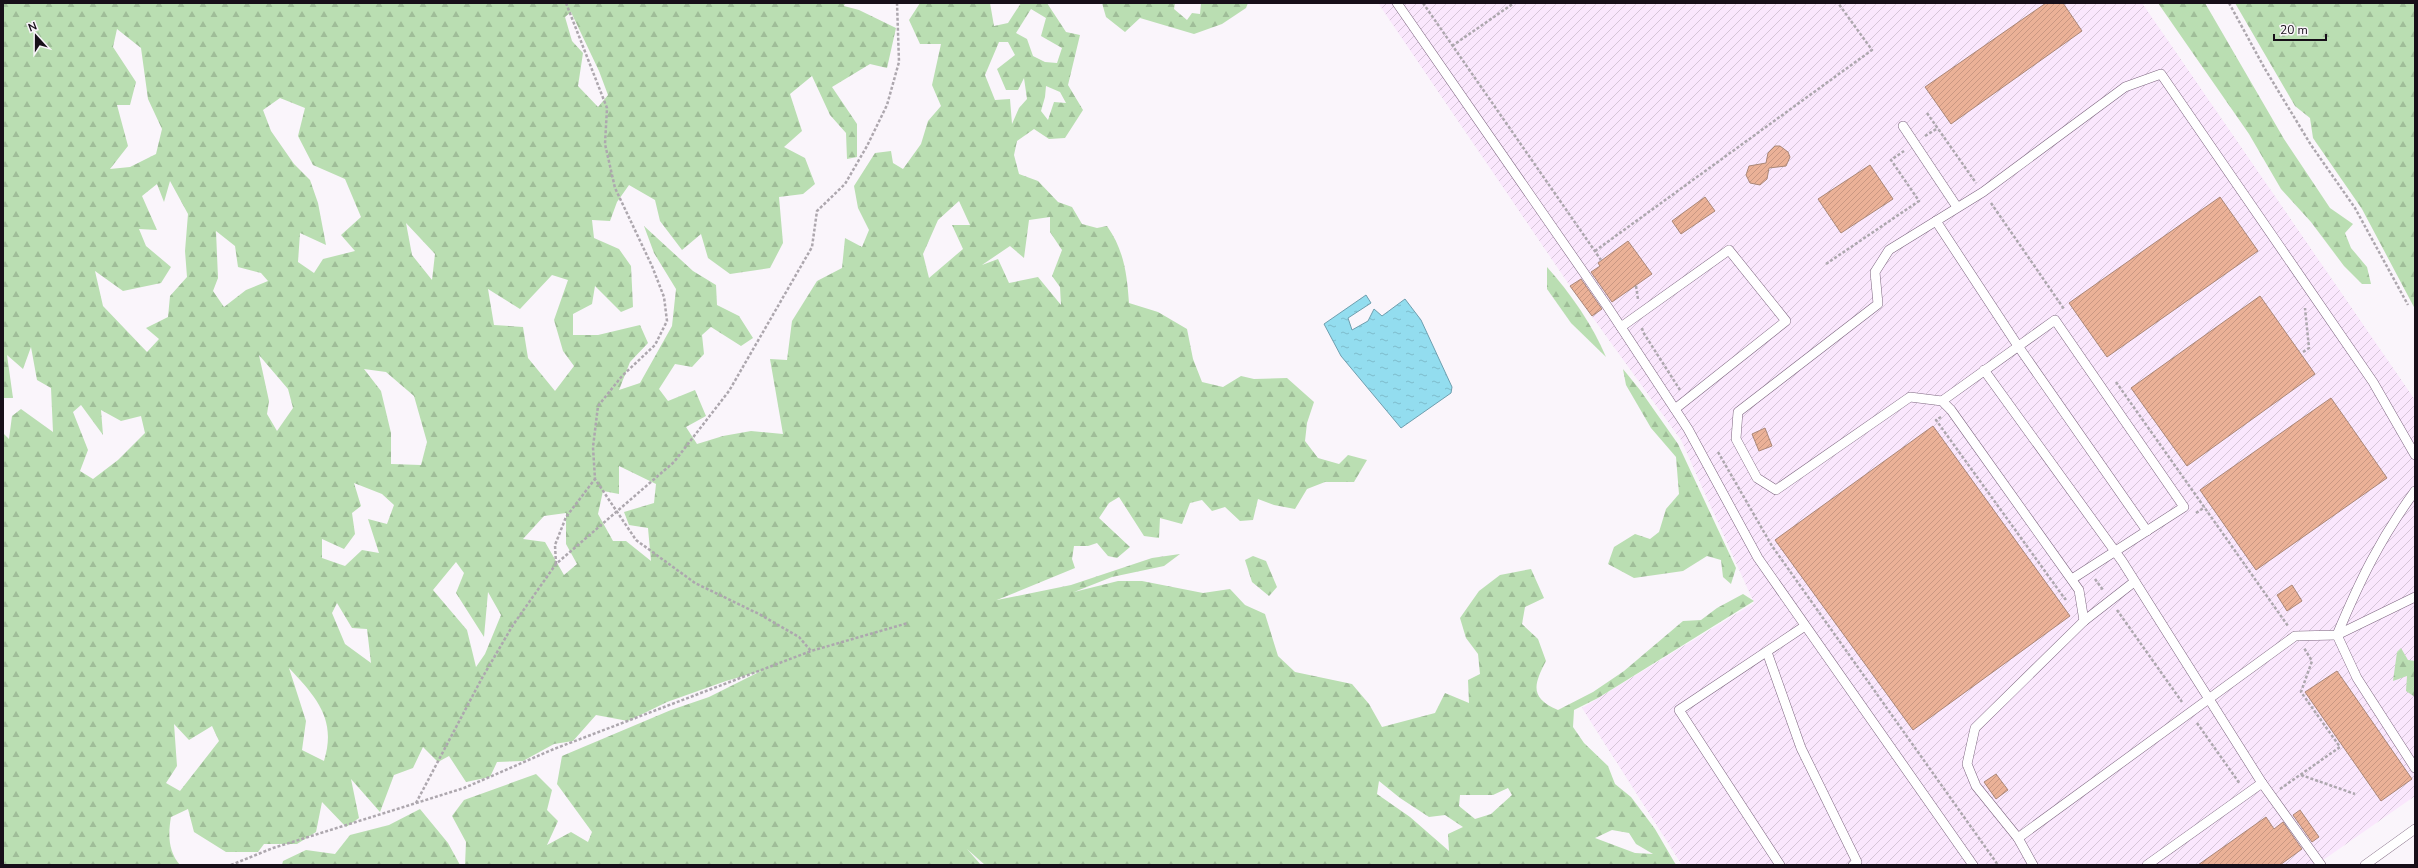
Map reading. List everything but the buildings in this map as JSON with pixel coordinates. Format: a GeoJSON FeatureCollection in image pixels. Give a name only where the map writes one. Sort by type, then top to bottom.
{"type":"FeatureCollection","features":[{"type":"Feature","properties":{"kind":"lane"},"geometry":{"type":"LineString","coordinates":[[1397,3],[1621,327],[1675,408],[1688,429],[1758,558],[1973,865]]}},
{"type":"Feature","properties":{"kind":"lane"},"geometry":{"type":"LineString","coordinates":[[2084,621],[2079,590],[1951,410],[1942,401],[1910,397],[1776,490],[1757,478],[1736,438],[1738,412],[1878,304],[1876,272],[1889,250],[1983,192],[2125,87],[2161,74],[2210,143],[2373,382],[2415,455]]}},
{"type":"Feature","properties":{"kind":"lane"},"geometry":{"type":"LineString","coordinates":[[1903,126],[1916,143],[1958,207]]}},
{"type":"Feature","properties":{"kind":"lane"},"geometry":{"type":"LineString","coordinates":[[1936,220],[2018,346],[2147,531]]}},
{"type":"Feature","properties":{"kind":"lane"},"geometry":{"type":"LineString","coordinates":[[1621,327],[1729,250],[1786,321],[1675,408]]}},
{"type":"Feature","properties":{"kind":"lane"},"geometry":{"type":"LineString","coordinates":[[1942,401],[2055,320],[2063,331],[2184,507],[2072,580]]}},
{"type":"Feature","properties":{"kind":"lane"},"geometry":{"type":"LineString","coordinates":[[1984,370],[2115,552],[2262,783],[2321,865]]}},
{"type":"Feature","properties":{"kind":"lane"},"geometry":{"type":"LineString","coordinates":[[2415,491],[2388,528],[2364,572],[2337,635],[2357,678],[2415,768]]}},
{"type":"Feature","properties":{"kind":"lane"},"geometry":{"type":"LineString","coordinates":[[2033,865],[2018,838],[1976,786],[1967,764],[1975,728],[2084,621],[2134,582]]}},
{"type":"Feature","properties":{"kind":"lane"},"geometry":{"type":"LineString","coordinates":[[2018,838],[2296,636],[2337,635],[2415,597]]}},
{"type":"Feature","properties":{"kind":"lane"},"geometry":{"type":"LineString","coordinates":[[1780,865],[1679,710],[1805,626]]}},
{"type":"Feature","properties":{"kind":"lane"},"geometry":{"type":"LineString","coordinates":[[1767,652],[1801,748],[1857,862],[1853,865]]}},
{"type":"Feature","properties":{"kind":"lane"},"geometry":{"type":"LineString","coordinates":[[2147,865],[2262,783]]}},
{"type":"Feature","properties":{"kind":"lane"},"geometry":{"type":"LineString","coordinates":[[2365,865],[2415,829]]}},
{"type":"Feature","properties":{"kind":"path"},"geometry":{"type":"LineString","coordinates":[[566,3],[607,108],[605,144],[615,188],[652,266],[664,297],[667,321],[655,345],[622,376],[598,406],[593,447],[595,479],[636,540],[695,583],[759,614],[799,637],[811,651]]}},
{"type":"Feature","properties":{"kind":"path"},"geometry":{"type":"LineString","coordinates":[[416,803],[482,678],[513,625],[556,564],[674,462],[729,391],[812,247],[817,211],[845,184],[867,146],[887,105],[899,62],[898,3]]}},
{"type":"Feature","properties":{"kind":"path"},"geometry":{"type":"LineString","coordinates":[[1423,3],[1601,260]]}},
{"type":"Feature","properties":{"kind":"path"},"geometry":{"type":"LineString","coordinates":[[1452,46],[1514,3]]}},
{"type":"Feature","properties":{"kind":"path"},"geometry":{"type":"LineString","coordinates":[[1595,251],[1872,50],[1838,3]]}},
{"type":"Feature","properties":{"kind":"path"},"geometry":{"type":"LineString","coordinates":[[2229,3],[2265,70],[2311,144],[2355,208],[2408,305]]}},
{"type":"Feature","properties":{"kind":"path"},"geometry":{"type":"LineString","coordinates":[[1826,264],[1919,200],[1891,160],[1938,128]]}},
{"type":"Feature","properties":{"kind":"path"},"geometry":{"type":"LineString","coordinates":[[1636,286],[1643,332],[1686,399]]}},
{"type":"Feature","properties":{"kind":"path"},"geometry":{"type":"LineString","coordinates":[[1936,420],[2065,598],[2100,575]]}},
{"type":"Feature","properties":{"kind":"path"},"geometry":{"type":"LineString","coordinates":[[1716,450],[1772,546],[1998,865]]}},
{"type":"Feature","properties":{"kind":"path"},"geometry":{"type":"LineString","coordinates":[[556,564],[555,544],[566,516],[595,479]]}},
{"type":"Feature","properties":{"kind":"path"},"geometry":{"type":"LineString","coordinates":[[2193,515],[2206,507]]}},
{"type":"Feature","properties":{"kind":"path"},"geometry":{"type":"LineString","coordinates":[[2095,579],[2247,794]]}},
{"type":"Feature","properties":{"kind":"path"},"geometry":{"type":"LineString","coordinates":[[231,865],[273,848],[464,788],[554,749],[811,651],[908,623]]}},
{"type":"Feature","properties":{"kind":"path"},"geometry":{"type":"LineString","coordinates":[[2301,774],[2355,794]]}},
{"type":"Feature","properties":{"kind":"shaded area"},"geometry":{"type":"Polygon","coordinates":[[[1378,3],[2142,3],[2415,400],[2415,796],[2316,865],[1682,865],[1582,708],[1754,603],[1681,440],[1570,286],[1378,3]]]}},
{"type":"Feature","properties":{"kind":"green space"},"geometry":{"type":"Polygon","coordinates":[[[3,3],[845,3],[844,6],[859,10],[896,28],[887,68],[870,64],[832,87],[857,124],[857,157],[847,159],[846,133],[830,115],[812,76],[790,94],[802,131],[784,147],[805,158],[815,184],[803,194],[779,197],[783,243],[770,268],[730,274],[708,258],[701,234],[682,250],[660,221],[655,200],[629,185],[617,202],[610,221],[592,220],[594,238],[619,249],[631,266],[633,307],[621,312],[595,286],[592,304],[573,314],[573,335],[598,335],[640,325],[648,343],[630,362],[619,390],[640,383],[672,326],[676,289],[654,253],[644,226],[693,271],[716,285],[717,305],[739,316],[753,338],[741,346],[711,327],[702,335],[704,354],[692,367],[675,364],[659,389],[668,401],[695,390],[706,416],[686,427],[697,444],[723,436],[751,431],[783,434],[770,359],[787,360],[792,321],[817,281],[842,268],[845,238],[862,247],[869,230],[858,208],[854,186],[875,153],[891,151],[893,163],[903,169],[921,144],[928,121],[941,106],[932,85],[941,44],[920,44],[909,20],[920,3],[990,3],[994,26],[1008,23],[1021,3],[1047,3],[1066,32],[1080,35],[1068,85],[1083,110],[1065,138],[1049,139],[1034,129],[1017,141],[1014,155],[1019,174],[1038,181],[1058,202],[1072,207],[1082,224],[1097,228],[1107,226],[1113,235],[1124,263],[1129,303],[1158,312],[1187,329],[1193,359],[1202,382],[1223,387],[1241,376],[1254,379],[1287,378],[1314,402],[1307,423],[1305,441],[1318,458],[1339,464],[1348,455],[1367,460],[1354,482],[1325,482],[1307,489],[1295,509],[1274,505],[1258,499],[1253,520],[1240,521],[1225,507],[1212,511],[1202,500],[1190,503],[1182,524],[1160,518],[1159,538],[1144,536],[1119,497],[1109,503],[1099,518],[1130,547],[1117,558],[1108,556],[1097,543],[1088,546],[1074,546],[1072,559],[1075,568],[997,600],[1071,585],[1152,558],[1180,554],[1164,566],[1112,577],[1074,592],[1118,581],[1142,581],[1203,593],[1230,589],[1245,605],[1265,614],[1278,656],[1295,672],[1352,684],[1369,704],[1382,727],[1435,713],[1445,693],[1469,703],[1468,680],[1480,674],[1478,654],[1466,638],[1460,618],[1479,591],[1500,575],[1531,569],[1544,598],[1525,607],[1522,624],[1538,639],[1546,661],[1537,683],[1538,695],[1542,701],[1558,710],[1593,692],[1624,671],[1683,621],[1701,620],[1717,608],[1743,594],[1754,601],[1598,698],[1574,710],[1573,727],[1584,743],[1608,766],[1615,784],[1631,797],[1655,829],[1676,865],[985,865],[967,849],[981,865],[465,865],[466,842],[452,816],[464,800],[536,774],[552,790],[547,810],[558,821],[547,845],[571,832],[588,842],[592,832],[557,784],[562,756],[671,710],[709,697],[761,671],[726,681],[667,702],[628,721],[596,715],[573,741],[554,744],[523,761],[497,762],[490,777],[466,782],[449,756],[438,762],[423,747],[413,768],[394,775],[380,812],[351,779],[359,818],[346,827],[322,802],[316,832],[297,844],[264,844],[258,852],[226,852],[194,832],[188,809],[171,817],[170,823],[169,836],[171,848],[180,865],[3,865],[3,433],[9,439],[12,416],[21,409],[53,432],[51,388],[37,380],[31,347],[23,369],[7,355],[13,398],[3,398],[3,3]],[[1031,9],[1016,33],[1027,39],[1033,56],[1045,62],[1057,63],[1062,48],[1041,36],[1046,18],[1031,9]],[[571,12],[565,17],[572,41],[583,53],[578,86],[598,107],[608,95],[599,71],[571,12]],[[117,29],[113,47],[136,82],[130,105],[117,105],[128,146],[110,169],[130,167],[156,154],[162,129],[148,99],[141,48],[117,29]],[[999,42],[985,75],[995,100],[1010,99],[1012,124],[1019,108],[1027,99],[1024,78],[1018,90],[1006,90],[997,69],[1015,55],[1008,42],[999,42]],[[1046,86],[1041,111],[1048,120],[1054,102],[1066,103],[1060,92],[1046,86]],[[280,98],[263,110],[271,131],[294,164],[310,180],[318,203],[326,245],[300,233],[298,262],[314,273],[323,259],[355,251],[341,235],[361,217],[345,179],[313,165],[298,136],[305,108],[280,98]],[[170,181],[164,202],[157,184],[142,196],[157,230],[139,229],[146,246],[171,267],[161,283],[123,291],[95,271],[103,306],[147,352],[159,339],[146,328],[168,317],[170,296],[187,277],[185,251],[188,214],[170,181]],[[959,201],[938,220],[923,254],[929,278],[963,249],[952,225],[970,225],[959,201]],[[1050,217],[1029,220],[1024,258],[1010,246],[982,265],[998,259],[1009,283],[1038,277],[1061,305],[1060,287],[1052,276],[1062,250],[1050,232],[1050,217]],[[406,223],[412,255],[432,280],[435,254],[406,223]],[[216,231],[218,278],[213,291],[224,307],[246,290],[268,281],[261,273],[238,267],[235,246],[216,231]],[[552,275],[520,309],[488,289],[494,325],[523,327],[528,358],[555,391],[574,366],[563,351],[554,320],[568,280],[552,275]],[[259,355],[269,401],[267,414],[277,431],[293,408],[288,389],[259,355]],[[364,369],[381,391],[391,433],[391,464],[421,465],[427,442],[414,396],[386,372],[364,369]],[[81,405],[73,412],[88,450],[80,471],[93,479],[118,460],[145,433],[141,416],[121,421],[101,410],[103,435],[81,405]],[[619,466],[619,494],[603,491],[598,514],[613,541],[626,541],[651,561],[648,528],[629,525],[624,512],[654,503],[656,484],[619,466]],[[354,483],[361,506],[352,513],[355,534],[344,549],[322,539],[322,558],[345,566],[362,550],[379,553],[368,519],[387,524],[394,505],[382,494],[354,483]],[[566,513],[544,516],[523,539],[545,542],[564,575],[577,564],[566,544],[566,513]],[[456,562],[433,590],[467,630],[476,667],[485,654],[501,615],[488,592],[484,637],[456,593],[464,573],[456,562]],[[337,603],[332,613],[345,644],[371,663],[367,629],[352,628],[337,603]],[[289,668],[306,721],[302,750],[324,761],[328,733],[322,710],[308,689],[289,668]],[[174,724],[177,766],[166,783],[180,791],[219,741],[212,726],[189,740],[174,724]],[[1379,781],[1377,794],[1410,817],[1449,851],[1448,834],[1463,827],[1445,815],[1429,817],[1400,798],[1379,781]],[[1508,788],[1493,795],[1460,795],[1459,806],[1475,819],[1491,814],[1512,795],[1508,788]],[[1612,830],[1595,838],[1635,853],[1653,854],[1636,844],[1629,833],[1612,830]]]}},
{"type":"Feature","properties":{"kind":"green space"},"geometry":{"type":"Polygon","coordinates":[[[1102,3],[1175,3],[1174,9],[1187,20],[1192,13],[1200,14],[1201,3],[1248,3],[1246,8],[1222,24],[1194,34],[1140,18],[1125,32],[1106,17],[1102,3]]]}},
{"type":"Feature","properties":{"kind":"green space"},"geometry":{"type":"Polygon","coordinates":[[[2158,3],[2205,3],[2284,139],[2330,208],[2353,224],[2345,233],[2351,248],[2367,267],[2371,284],[2362,284],[2344,266],[2311,222],[2281,189],[2249,134],[2158,3]]]}},
{"type":"Feature","properties":{"kind":"green space"},"geometry":{"type":"Polygon","coordinates":[[[2235,3],[2415,3],[2415,309],[2362,209],[2313,138],[2310,118],[2295,106],[2235,3]]]}},
{"type":"Feature","properties":{"kind":"green space"},"geometry":{"type":"Polygon","coordinates":[[[1547,267],[1580,310],[1606,357],[1571,323],[1547,289],[1547,267]]]}},
{"type":"Feature","properties":{"kind":"green space"},"geometry":{"type":"Polygon","coordinates":[[[1623,369],[1640,390],[1678,444],[1736,568],[1731,584],[1723,577],[1721,560],[1707,556],[1683,571],[1634,578],[1608,564],[1614,547],[1635,534],[1650,539],[1659,532],[1666,509],[1679,494],[1676,457],[1651,428],[1626,385],[1623,369]]]}},
{"type":"Feature","properties":{"kind":"green space"},"geometry":{"type":"Polygon","coordinates":[[[1253,556],[1266,561],[1277,587],[1269,596],[1252,582],[1245,560],[1253,556]]]}},
{"type":"Feature","properties":{"kind":"green space"},"geometry":{"type":"Polygon","coordinates":[[[2401,648],[2408,660],[2415,661],[2415,697],[2406,691],[2407,676],[2393,681],[2397,652],[2401,648]]]}},
{"type":"Feature","properties":{"kind":"green space"},"geometry":{"type":"Polygon","coordinates":[[[420,809],[448,843],[460,865],[282,865],[283,861],[306,850],[335,854],[350,835],[389,825],[420,809]]]}},
{"type":"Feature","properties":{"kind":"water"},"geometry":{"type":"Polygon","coordinates":[[[1366,295],[1371,303],[1348,318],[1352,330],[1368,321],[1374,309],[1382,316],[1405,299],[1421,320],[1452,387],[1451,393],[1401,428],[1341,356],[1324,324],[1366,295]]]}}]}
